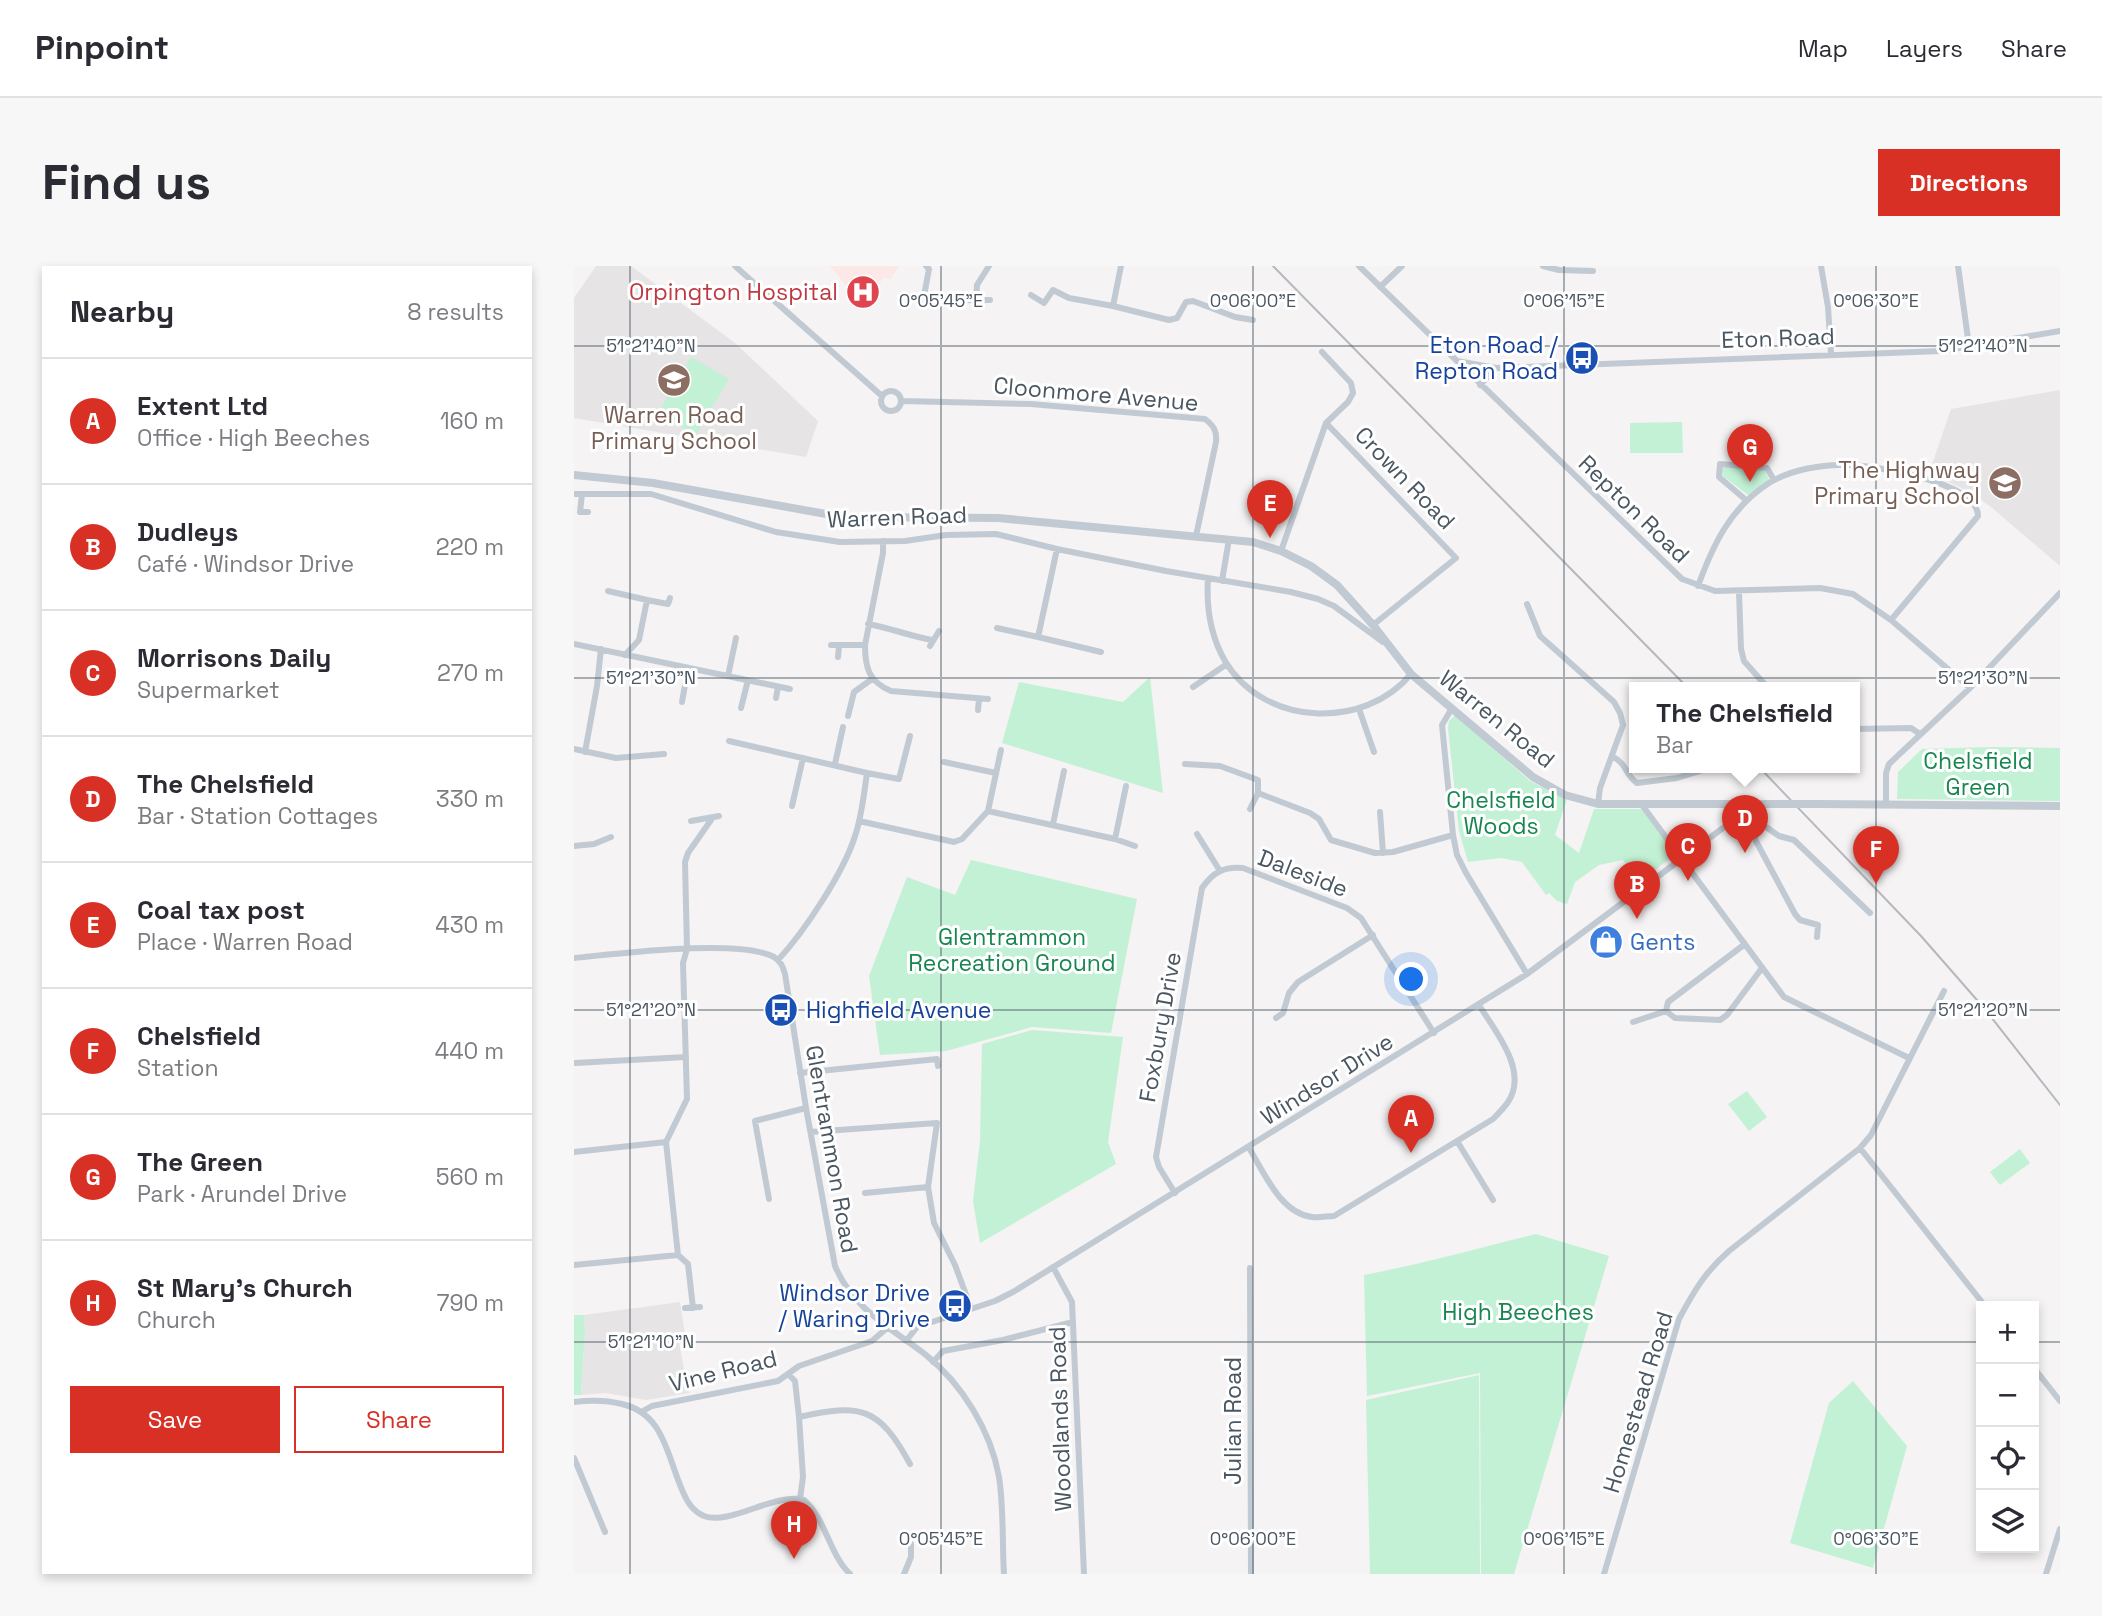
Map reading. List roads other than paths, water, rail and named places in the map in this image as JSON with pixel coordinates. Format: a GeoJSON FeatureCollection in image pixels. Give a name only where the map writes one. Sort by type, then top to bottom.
{"type":"FeatureCollection","features":[{"type":"Feature","properties":{"kind":"street","name":"Cloonmore Avenue"},"geometry":{"type":"LineString","coordinates":[[735,266],[882,396]]}},
{"type":"Feature","properties":{"kind":"street"},"geometry":{"type":"LineString","coordinates":[[923,301],[929,269],[926,266]]}},
{"type":"Feature","properties":{"kind":"street"},"geometry":{"type":"LineString","coordinates":[[976,300],[977,285],[989,266]]}},
{"type":"Feature","properties":{"kind":"street"},"geometry":{"type":"LineString","coordinates":[[1113,306],[1121,266]]}},
{"type":"Feature","properties":{"kind":"street","name":"Repton Road"},"geometry":{"type":"LineString","coordinates":[[1359,266],[1682,579],[1715,591],[1835,589],[1853,594],[1891,620],[1970,688]]}},
{"type":"Feature","properties":{"kind":"street"},"geometry":{"type":"LineString","coordinates":[[1380,287],[1402,266]]}},
{"type":"Feature","properties":{"kind":"street"},"geometry":{"type":"LineString","coordinates":[[1543,266],[1559,270],[1593,271]]}},
{"type":"Feature","properties":{"kind":"street"},"geometry":{"type":"LineString","coordinates":[[1821,266],[1828,307],[1831,353]]}},
{"type":"Feature","properties":{"kind":"street"},"geometry":{"type":"LineString","coordinates":[[1958,266],[1969,346]]}},
{"type":"Feature","properties":{"kind":"street"},"geometry":{"type":"LineString","coordinates":[[1031,295],[1044,303],[1053,289],[1069,298],[1169,320],[1177,318],[1186,302],[1193,301],[1235,317],[1253,320]]}},
{"type":"Feature","properties":{"kind":"street"},"geometry":{"type":"LineString","coordinates":[[905,294],[923,301],[990,300]]}},
{"type":"Feature","properties":{"kind":"street","name":"Eton Road"},"geometry":{"type":"LineString","coordinates":[[1455,360],[1496,368],[1831,353],[1941,351],[2060,331]]}},
{"type":"Feature","properties":{"kind":"street"},"geometry":{"type":"LineString","coordinates":[[1281,551],[1326,423],[1348,402],[1353,393],[1351,383],[1322,352]]}},
{"type":"Feature","properties":{"kind":"street"},"geometry":{"type":"LineString","coordinates":[[1480,385],[1496,368]]}},
{"type":"Feature","properties":{"kind":"street","name":"Cloonmore Avenue"},"geometry":{"type":"LineString","coordinates":[[893,390],[900,394],[902,401],[897,410],[891,411],[882,406],[882,396],[887,391],[893,390]]}},
{"type":"Feature","properties":{"kind":"street","name":"Cloonmore Avenue"},"geometry":{"type":"LineString","coordinates":[[902,401],[1031,404],[1205,419],[1213,425],[1217,433],[1196,536]]}},
{"type":"Feature","properties":{"kind":"street","name":"Crown Road"},"geometry":{"type":"LineString","coordinates":[[1326,423],[1456,558],[1373,625]]}},
{"type":"Feature","properties":{"kind":"street"},"geometry":{"type":"LineString","coordinates":[[1746,500],[1719,477],[1720,464],[1761,466],[1767,468],[1774,480]]}},
{"type":"Feature","properties":{"kind":"street"},"geometry":{"type":"LineString","coordinates":[[1698,586],[1724,527],[1746,500],[1774,480],[1804,469],[1844,464],[1884,467],[1937,483],[1974,502],[1978,516],[1891,620]]}},
{"type":"Feature","properties":{"kind":"street","name":"Warren Road"},"geometry":{"type":"LineString","coordinates":[[574,475],[650,482],[842,517],[998,518],[1253,542],[1281,551],[1311,566],[1336,584],[1373,625],[1411,674],[1533,777],[1565,795],[1598,804],[2060,806]]}},
{"type":"Feature","properties":{"kind":"street"},"geometry":{"type":"LineString","coordinates":[[578,494],[580,512],[588,512]]}},
{"type":"Feature","properties":{"kind":"street","name":"Warren Road"},"geometry":{"type":"LineString","coordinates":[[578,494],[652,494],[776,532],[840,542],[996,534],[1057,549],[1318,599],[1385,643]]}},
{"type":"Feature","properties":{"kind":"street"},"geometry":{"type":"LineString","coordinates":[[1222,581],[1229,539]]}},
{"type":"Feature","properties":{"kind":"street"},"geometry":{"type":"LineString","coordinates":[[883,541],[883,554],[865,645],[867,671],[872,679],[879,686],[891,691],[988,699]]}},
{"type":"Feature","properties":{"kind":"street"},"geometry":{"type":"LineString","coordinates":[[1038,637],[1057,549]]}},
{"type":"Feature","properties":{"kind":"street"},"geometry":{"type":"LineString","coordinates":[[1208,578],[1209,619],[1215,641],[1227,664],[1248,687],[1271,702],[1295,711],[1328,714],[1359,709],[1382,699],[1411,674]]}},
{"type":"Feature","properties":{"kind":"street"},"geometry":{"type":"LineString","coordinates":[[608,591],[668,604],[670,598]]}},
{"type":"Feature","properties":{"kind":"street"},"geometry":{"type":"LineString","coordinates":[[1739,592],[1741,649],[1744,661],[1763,682]]}},
{"type":"Feature","properties":{"kind":"street"},"geometry":{"type":"LineString","coordinates":[[1886,805],[1886,772],[1889,764],[1970,688],[2060,593]]}},
{"type":"Feature","properties":{"kind":"street"},"geometry":{"type":"LineString","coordinates":[[625,654],[639,640],[648,600]]}},
{"type":"Feature","properties":{"kind":"street"},"geometry":{"type":"LineString","coordinates":[[1527,604],[1540,636],[1614,702],[1620,713],[1623,725],[1600,788],[1598,804]]}},
{"type":"Feature","properties":{"kind":"street"},"geometry":{"type":"LineString","coordinates":[[868,624],[931,643],[939,631]]}},
{"type":"Feature","properties":{"kind":"street"},"geometry":{"type":"LineString","coordinates":[[997,628],[1101,652]]}},
{"type":"Feature","properties":{"kind":"street"},"geometry":{"type":"LineString","coordinates":[[726,643],[736,641],[728,676]]}},
{"type":"Feature","properties":{"kind":"street"},"geometry":{"type":"LineString","coordinates":[[574,644],[790,689]]}},
{"type":"Feature","properties":{"kind":"street"},"geometry":{"type":"LineString","coordinates":[[831,645],[865,645]]}},
{"type":"Feature","properties":{"kind":"street"},"geometry":{"type":"LineString","coordinates":[[838,657],[839,646]]}},
{"type":"Feature","properties":{"kind":"street"},"geometry":{"type":"LineString","coordinates":[[585,752],[601,649]]}},
{"type":"Feature","properties":{"kind":"street"},"geometry":{"type":"LineString","coordinates":[[1193,687],[1227,664]]}},
{"type":"Feature","properties":{"kind":"street"},"geometry":{"type":"LineString","coordinates":[[682,702],[688,667]]}},
{"type":"Feature","properties":{"kind":"street"},"geometry":{"type":"LineString","coordinates":[[848,716],[854,692],[872,679]]}},
{"type":"Feature","properties":{"kind":"street"},"geometry":{"type":"LineString","coordinates":[[741,708],[748,680]]}},
{"type":"Feature","properties":{"kind":"street"},"geometry":{"type":"LineString","coordinates":[[776,698],[779,687]]}},
{"type":"Feature","properties":{"kind":"street"},"geometry":{"type":"LineString","coordinates":[[978,710],[979,699]]}},
{"type":"Feature","properties":{"kind":"street"},"geometry":{"type":"LineString","coordinates":[[1452,708],[1442,725],[1457,855],[1465,873],[1527,974]]}},
{"type":"Feature","properties":{"kind":"street"},"geometry":{"type":"LineString","coordinates":[[1359,709],[1374,752]]}},
{"type":"Feature","properties":{"kind":"street"},"geometry":{"type":"LineString","coordinates":[[835,764],[843,727]]}},
{"type":"Feature","properties":{"kind":"street"},"geometry":{"type":"LineString","coordinates":[[1860,729],[1911,728],[1920,734]]}},
{"type":"Feature","properties":{"kind":"street"},"geometry":{"type":"LineString","coordinates":[[729,741],[900,779],[910,736]]}},
{"type":"Feature","properties":{"kind":"street"},"geometry":{"type":"LineString","coordinates":[[574,749],[616,758],[664,754]]}},
{"type":"Feature","properties":{"kind":"street"},"geometry":{"type":"LineString","coordinates":[[859,821],[954,842],[962,839],[988,811],[1001,750]]}},
{"type":"Feature","properties":{"kind":"street"},"geometry":{"type":"LineString","coordinates":[[1612,756],[1624,763],[1630,778],[1637,783],[1693,773]]}},
{"type":"Feature","properties":{"kind":"street"},"geometry":{"type":"LineString","coordinates":[[792,806],[803,758]]}},
{"type":"Feature","properties":{"kind":"street"},"geometry":{"type":"LineString","coordinates":[[944,762],[996,773]]}},
{"type":"Feature","properties":{"kind":"street"},"geometry":{"type":"LineString","coordinates":[[1189,767],[1220,766],[1258,780],[1258,793],[1250,809]]}},
{"type":"Feature","properties":{"kind":"street"},"geometry":{"type":"LineString","coordinates":[[1053,824],[1064,771]]}},
{"type":"Feature","properties":{"kind":"street"},"geometry":{"type":"LineString","coordinates":[[574,958],[687,949],[746,949],[778,960],[823,899],[849,851],[859,821],[867,773]]}},
{"type":"Feature","properties":{"kind":"street"},"geometry":{"type":"LineString","coordinates":[[1115,839],[1126,786]]}},
{"type":"Feature","properties":{"kind":"street"},"geometry":{"type":"LineString","coordinates":[[1258,793],[1310,813],[1319,819],[1331,839],[1376,853],[1393,852],[1453,835]]}},
{"type":"Feature","properties":{"kind":"street"},"geometry":{"type":"LineString","coordinates":[[1735,819],[1738,804]]}},
{"type":"Feature","properties":{"kind":"street"},"geometry":{"type":"LineString","coordinates":[[1642,805],[1784,997],[1909,1058]]}},
{"type":"Feature","properties":{"kind":"street"},"geometry":{"type":"LineString","coordinates":[[988,811],[1053,824],[1135,846]]}},
{"type":"Feature","properties":{"kind":"street"},"geometry":{"type":"LineString","coordinates":[[1380,811],[1383,853]]}},
{"type":"Feature","properties":{"kind":"street"},"geometry":{"type":"LineString","coordinates":[[691,821],[711,820],[719,816]]}},
{"type":"Feature","properties":{"kind":"street"},"geometry":{"type":"LineString","coordinates":[[1735,819],[1756,820],[1779,836],[1794,840],[1870,913]]}},
{"type":"Feature","properties":{"kind":"street"},"geometry":{"type":"LineString","coordinates":[[1735,819],[1749,828],[1795,914],[1800,920],[1818,925],[1817,937]]}},
{"type":"Feature","properties":{"kind":"street","name":"Windsor Drive"},"geometry":{"type":"LineString","coordinates":[[906,1341],[917,1327],[1013,1292],[1479,1005],[1527,974],[1735,819]]}},
{"type":"Feature","properties":{"kind":"street"},"geometry":{"type":"LineString","coordinates":[[693,1308],[688,1265],[678,1255],[666,1142],[687,1099],[683,963],[687,949],[685,862],[688,853],[711,820]]}},
{"type":"Feature","properties":{"kind":"street"},"geometry":{"type":"LineString","coordinates":[[1197,834],[1220,871]]}},
{"type":"Feature","properties":{"kind":"street"},"geometry":{"type":"LineString","coordinates":[[574,846],[594,844],[611,838]]}},
{"type":"Feature","properties":{"kind":"street","name":"Daleside"},"geometry":{"type":"LineString","coordinates":[[1220,871],[1230,867],[1243,868],[1347,908],[1361,918],[1434,1033]]}},
{"type":"Feature","properties":{"kind":"street","name":"Foxbury Drive"},"geometry":{"type":"LineString","coordinates":[[1175,1193],[1156,1157],[1202,888],[1209,878],[1220,871]]}},
{"type":"Feature","properties":{"kind":"street"},"geometry":{"type":"LineString","coordinates":[[1276,1018],[1283,1013],[1289,993],[1298,982],[1373,934]]}},
{"type":"Feature","properties":{"kind":"street"},"geometry":{"type":"LineString","coordinates":[[1666,1011],[1668,1002],[1745,944]]}},
{"type":"Feature","properties":{"kind":"street","name":"Glentrammon Road"},"geometry":{"type":"LineString","coordinates":[[778,960],[785,970],[800,1073],[835,1266],[858,1301],[887,1328],[933,1362],[961,1392],[979,1422],[990,1446],[999,1482],[1004,1574]]}},
{"type":"Feature","properties":{"kind":"street"},"geometry":{"type":"LineString","coordinates":[[1666,1011],[1675,1018],[1720,1020],[1727,1016],[1762,968]]}},
{"type":"Feature","properties":{"kind":"street","name":"Homestead Road"},"geometry":{"type":"LineString","coordinates":[[1604,1574],[1679,1319],[1695,1289],[1709,1269],[1729,1251],[1860,1149],[1871,1135],[1944,991]]}},
{"type":"Feature","properties":{"kind":"street"},"geometry":{"type":"LineString","coordinates":[[1249,1148],[1279,1197],[1293,1210],[1311,1217],[1335,1216],[1493,1119],[1510,1101],[1515,1079],[1511,1058],[1479,1005]]}},
{"type":"Feature","properties":{"kind":"street"},"geometry":{"type":"LineString","coordinates":[[1633,1021],[1666,1011]]}},
{"type":"Feature","properties":{"kind":"street"},"geometry":{"type":"LineString","coordinates":[[580,1066],[686,1057]]}},
{"type":"Feature","properties":{"kind":"street"},"geometry":{"type":"LineString","coordinates":[[800,1073],[937,1059],[938,1066]]}},
{"type":"Feature","properties":{"kind":"street"},"geometry":{"type":"LineString","coordinates":[[769,1199],[755,1121],[806,1108]]}},
{"type":"Feature","properties":{"kind":"street"},"geometry":{"type":"LineString","coordinates":[[811,1132],[937,1123],[928,1187],[933,1223],[955,1265],[971,1308]]}},
{"type":"Feature","properties":{"kind":"street"},"geometry":{"type":"LineString","coordinates":[[1457,1141],[1493,1200]]}},
{"type":"Feature","properties":{"kind":"street"},"geometry":{"type":"LineString","coordinates":[[574,1152],[666,1142]]}},
{"type":"Feature","properties":{"kind":"street"},"geometry":{"type":"LineString","coordinates":[[1860,1149],[1981,1301]]}},
{"type":"Feature","properties":{"kind":"street"},"geometry":{"type":"LineString","coordinates":[[865,1193],[928,1187]]}},
{"type":"Feature","properties":{"kind":"street"},"geometry":{"type":"LineString","coordinates":[[574,1265],[678,1255]]}},
{"type":"Feature","properties":{"kind":"street","name":"Woodlands Road"},"geometry":{"type":"LineString","coordinates":[[1054,1267],[1072,1302],[1084,1574]]}},
{"type":"Feature","properties":{"kind":"street","name":"Julian Road"},"geometry":{"type":"LineString","coordinates":[[1250,1268],[1251,1574]]}},
{"type":"Feature","properties":{"kind":"street"},"geometry":{"type":"LineString","coordinates":[[933,1362],[943,1351],[1003,1340],[1073,1322]]}},
{"type":"Feature","properties":{"kind":"street","name":"Vine Road"},"geometry":{"type":"LineString","coordinates":[[643,1411],[652,1406],[778,1381],[799,1366],[872,1341],[887,1328]]}},
{"type":"Feature","properties":{"kind":"street"},"geometry":{"type":"LineString","coordinates":[[2039,1374],[2060,1401]]}},
{"type":"Feature","properties":{"kind":"street"},"geometry":{"type":"LineString","coordinates":[[789,1375],[795,1381],[799,1417],[803,1477],[800,1499]]}},
{"type":"Feature","properties":{"kind":"street"},"geometry":{"type":"LineString","coordinates":[[574,1402],[604,1401],[643,1411],[656,1426],[685,1496],[699,1514],[716,1517],[787,1499],[800,1499],[810,1506],[837,1558],[850,1574]]}},
{"type":"Feature","properties":{"kind":"street"},"geometry":{"type":"LineString","coordinates":[[799,1417],[840,1409],[867,1414],[886,1425],[910,1464]]}},
{"type":"Feature","properties":{"kind":"street"},"geometry":{"type":"LineString","coordinates":[[574,1458],[605,1532]]}},
{"type":"Feature","properties":{"kind":"street"},"geometry":{"type":"LineString","coordinates":[[2046,1574],[2060,1528]]}},
{"type":"Feature","properties":{"kind":"street"},"geometry":{"type":"LineString","coordinates":[[904,1574],[911,1557],[911,1544]]}},
{"type":"Feature","properties":{"kind":"railway"},"geometry":{"type":"LineString","coordinates":[[1273,266],[1682,682]]}},
{"type":"Feature","properties":{"kind":"railway"},"geometry":{"type":"LineString","coordinates":[[1765,773],[1921,936],[1984,1008],[2060,1105]]}},
{"type":"Feature","properties":{"kind":"place","name":"Orpington Hospital"},"geometry":{"type":"Point","coordinates":[863,292]}},
{"type":"Feature","properties":{"kind":"place","name":"Eton Road / Repton Road"},"geometry":{"type":"Point","coordinates":[1582,358]}},
{"type":"Feature","properties":{"kind":"place","name":"Warren Road Primary School"},"geometry":{"type":"Point","coordinates":[674,380]}},
{"type":"Feature","properties":{"kind":"place","name":"The Green"},"geometry":{"type":"Point","coordinates":[1750,482]}},
{"type":"Feature","properties":{"kind":"place","name":"The Highway Primary School"},"geometry":{"type":"Point","coordinates":[2005,483]}},
{"type":"Feature","properties":{"kind":"place","name":"Coal tax post"},"geometry":{"type":"Point","coordinates":[1270,538]}},
{"type":"Feature","properties":{"kind":"place","name":"The Chelsfield"},"geometry":{"type":"Point","coordinates":[1745,853]}},
{"type":"Feature","properties":{"kind":"place","name":"Morrisons Daily"},"geometry":{"type":"Point","coordinates":[1688,881]}},
{"type":"Feature","properties":{"kind":"place","name":"Chelsfield"},"geometry":{"type":"Point","coordinates":[1876,884]}},
{"type":"Feature","properties":{"kind":"place","name":"Dudleys"},"geometry":{"type":"Point","coordinates":[1637,919]}},
{"type":"Feature","properties":{"kind":"place","name":"Gents"},"geometry":{"type":"Point","coordinates":[1606,942]}},
{"type":"Feature","properties":{"kind":"place","name":"Highfield Avenue"},"geometry":{"type":"Point","coordinates":[781,1010]}},
{"type":"Feature","properties":{"kind":"place","name":"Extent Ltd"},"geometry":{"type":"Point","coordinates":[1411,1153]}},
{"type":"Feature","properties":{"kind":"place","name":"Windsor Drive / Waring Drive"},"geometry":{"type":"Point","coordinates":[955,1306]}},
{"type":"Feature","properties":{"kind":"place","name":"St Mary's Church"},"geometry":{"type":"Point","coordinates":[794,1559]}},
{"type":"Feature","properties":{"kind":"park label","name":"Chelsfield Green"},"geometry":{"type":"Point","coordinates":[1978,774]}},
{"type":"Feature","properties":{"kind":"park label","name":"Chelsfield Woods"},"geometry":{"type":"Point","coordinates":[1501,813]}},
{"type":"Feature","properties":{"kind":"park label","name":"Glentrammon Recreation Ground"},"geometry":{"type":"Point","coordinates":[1012,950]}},
{"type":"Feature","properties":{"kind":"park label","name":"High Beeches"},"geometry":{"type":"Point","coordinates":[1518,1312]}}]}
